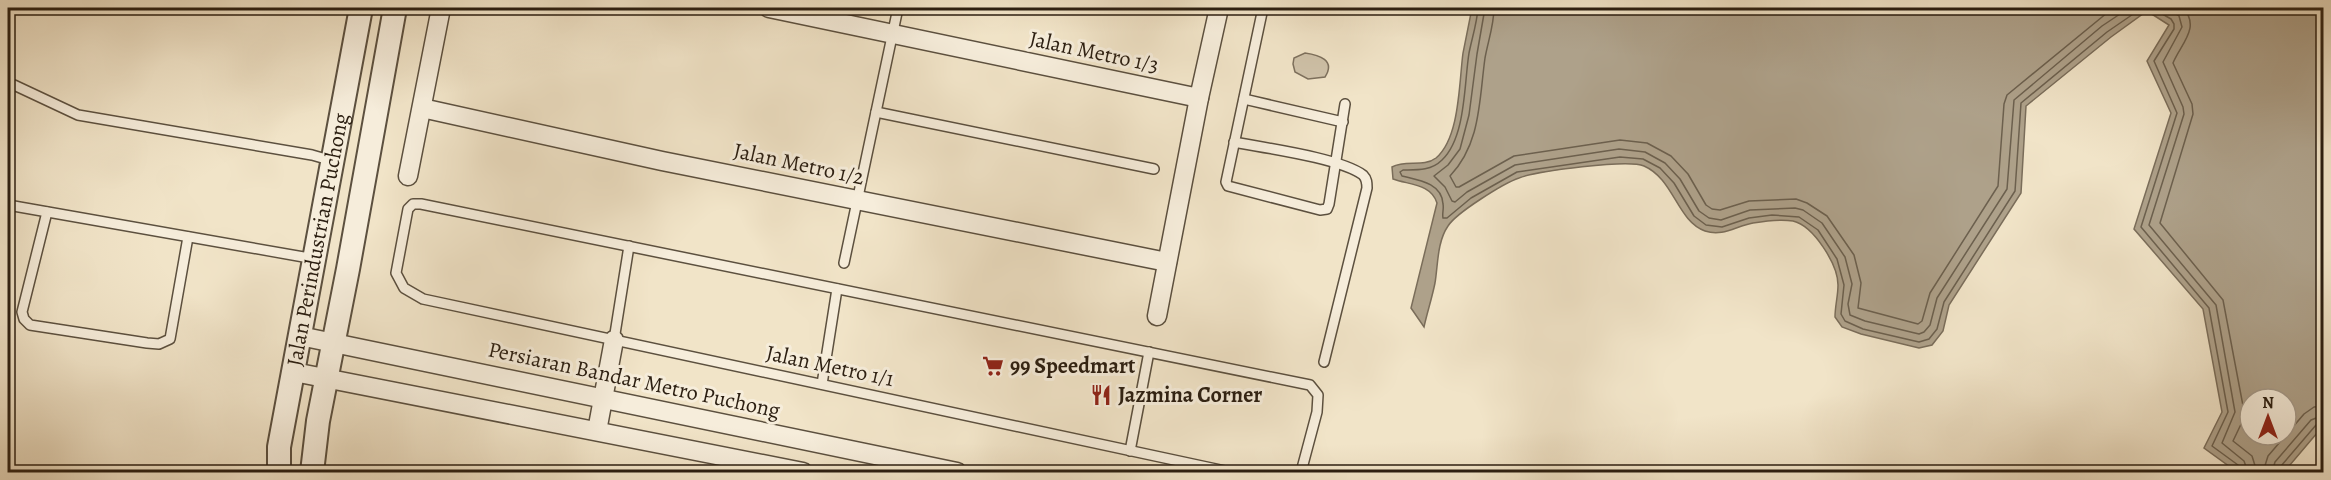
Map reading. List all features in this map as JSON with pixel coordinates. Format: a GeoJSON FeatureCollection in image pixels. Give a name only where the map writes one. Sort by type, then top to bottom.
{"type":"FeatureCollection","features":[{"type":"Feature","properties":{"kind":"street","name":"Jalan Perindustrian Puchong"},"geometry":{"type":"LineString","coordinates":[[279,472],[279,447],[361,8]]}},
{"type":"Feature","properties":{"kind":"street","name":"Jalan Perindustrian Puchong"},"geometry":{"type":"LineString","coordinates":[[312,472],[318,421],[334,380],[334,343],[395,8]]}},
{"type":"Feature","properties":{"kind":"street"},"geometry":{"type":"LineString","coordinates":[[408,176],[441,8]]}},
{"type":"Feature","properties":{"kind":"street","name":"Jalan Metro 1/3"},"geometry":{"type":"LineString","coordinates":[[769,8],[1198,98]]}},
{"type":"Feature","properties":{"kind":"street"},"geometry":{"type":"LineString","coordinates":[[1157,315],[1198,98],[1219,8]]}},
{"type":"Feature","properties":{"kind":"street","name":"Jalan Metro 1/2"},"geometry":{"type":"LineString","coordinates":[[422,108],[858,200],[1167,262]]}},
{"type":"Feature","properties":{"kind":"street","name":"Persiaran Bandar Metro Puchong"},"geometry":{"type":"LineString","coordinates":[[300,336],[957,472]]}},
{"type":"Feature","properties":{"kind":"street"},"geometry":{"type":"LineString","coordinates":[[597,431],[614,340]]}},
{"type":"Feature","properties":{"kind":"street"},"geometry":{"type":"LineString","coordinates":[[294,372],[802,472]]}},
{"type":"Feature","properties":{"kind":"lane"},"geometry":{"type":"LineString","coordinates":[[844,263],[898,8]]}},
{"type":"Feature","properties":{"kind":"lane"},"geometry":{"type":"LineString","coordinates":[[1263,8],[1226,182],[1228,186],[1320,210],[1326,209],[1329,204],[1346,104]]}},
{"type":"Feature","properties":{"kind":"lane"},"geometry":{"type":"LineString","coordinates":[[8,84],[78,115],[312,155],[333,161]]}},
{"type":"Feature","properties":{"kind":"lane"},"geometry":{"type":"LineString","coordinates":[[1244,99],[1342,122]]}},
{"type":"Feature","properties":{"kind":"lane"},"geometry":{"type":"LineString","coordinates":[[876,112],[1154,169]]}},
{"type":"Feature","properties":{"kind":"lane"},"geometry":{"type":"LineString","coordinates":[[1234,142],[1336,163],[1362,175],[1366,180],[1367,188],[1324,362]]}},
{"type":"Feature","properties":{"kind":"lane","name":"Jalan Metro 1/1"},"geometry":{"type":"LineString","coordinates":[[629,246],[414,204],[408,209],[405,217],[396,273],[404,288],[423,299],[1230,472]]}},
{"type":"Feature","properties":{"kind":"lane"},"geometry":{"type":"LineString","coordinates":[[8,205],[315,259]]}},
{"type":"Feature","properties":{"kind":"lane"},"geometry":{"type":"LineString","coordinates":[[47,212],[22,312],[24,319],[30,325],[147,343],[159,344],[170,339],[188,237]]}},
{"type":"Feature","properties":{"kind":"lane"},"geometry":{"type":"LineString","coordinates":[[614,340],[629,246],[1310,385],[1318,395],[1317,412],[1301,472]]}},
{"type":"Feature","properties":{"kind":"lane"},"geometry":{"type":"LineString","coordinates":[[822,384],[837,289]]}},
{"type":"Feature","properties":{"kind":"lane"},"geometry":{"type":"LineString","coordinates":[[1130,451],[1149,352]]}},
{"type":"Feature","properties":{"kind":"shaded area"},"geometry":{"type":"Polygon","coordinates":[[[1305,53],[1316,55],[1327,62],[1328,71],[1325,77],[1308,79],[1295,72],[1294,58],[1305,53]]]}},
{"type":"Feature","properties":{"kind":"water"},"geometry":{"type":"Polygon","coordinates":[[[1472,8],[2323,8],[2323,426],[2284,472],[2245,472],[2233,469],[2204,448],[2222,412],[2203,309],[2134,229],[2171,113],[2147,61],[2169,25],[2147,11],[2026,106],[2021,193],[1949,305],[1943,331],[1932,345],[1919,348],[1842,327],[1835,317],[1838,285],[1834,267],[1823,247],[1801,224],[1783,220],[1753,223],[1718,233],[1705,231],[1688,218],[1654,172],[1635,164],[1562,169],[1529,175],[1503,186],[1460,214],[1444,232],[1424,327],[1411,308],[1437,203],[1430,192],[1425,189],[1393,179],[1392,167],[1431,161],[1444,149],[1450,137],[1457,109],[1463,53],[1472,8]]]}},
{"type":"Feature","properties":{"kind":"place","name":"99 Speedmart"},"geometry":{"type":"Point","coordinates":[993,366]}},
{"type":"Feature","properties":{"kind":"place","name":"Jazmina Corner"},"geometry":{"type":"Point","coordinates":[1101,395]}}]}
